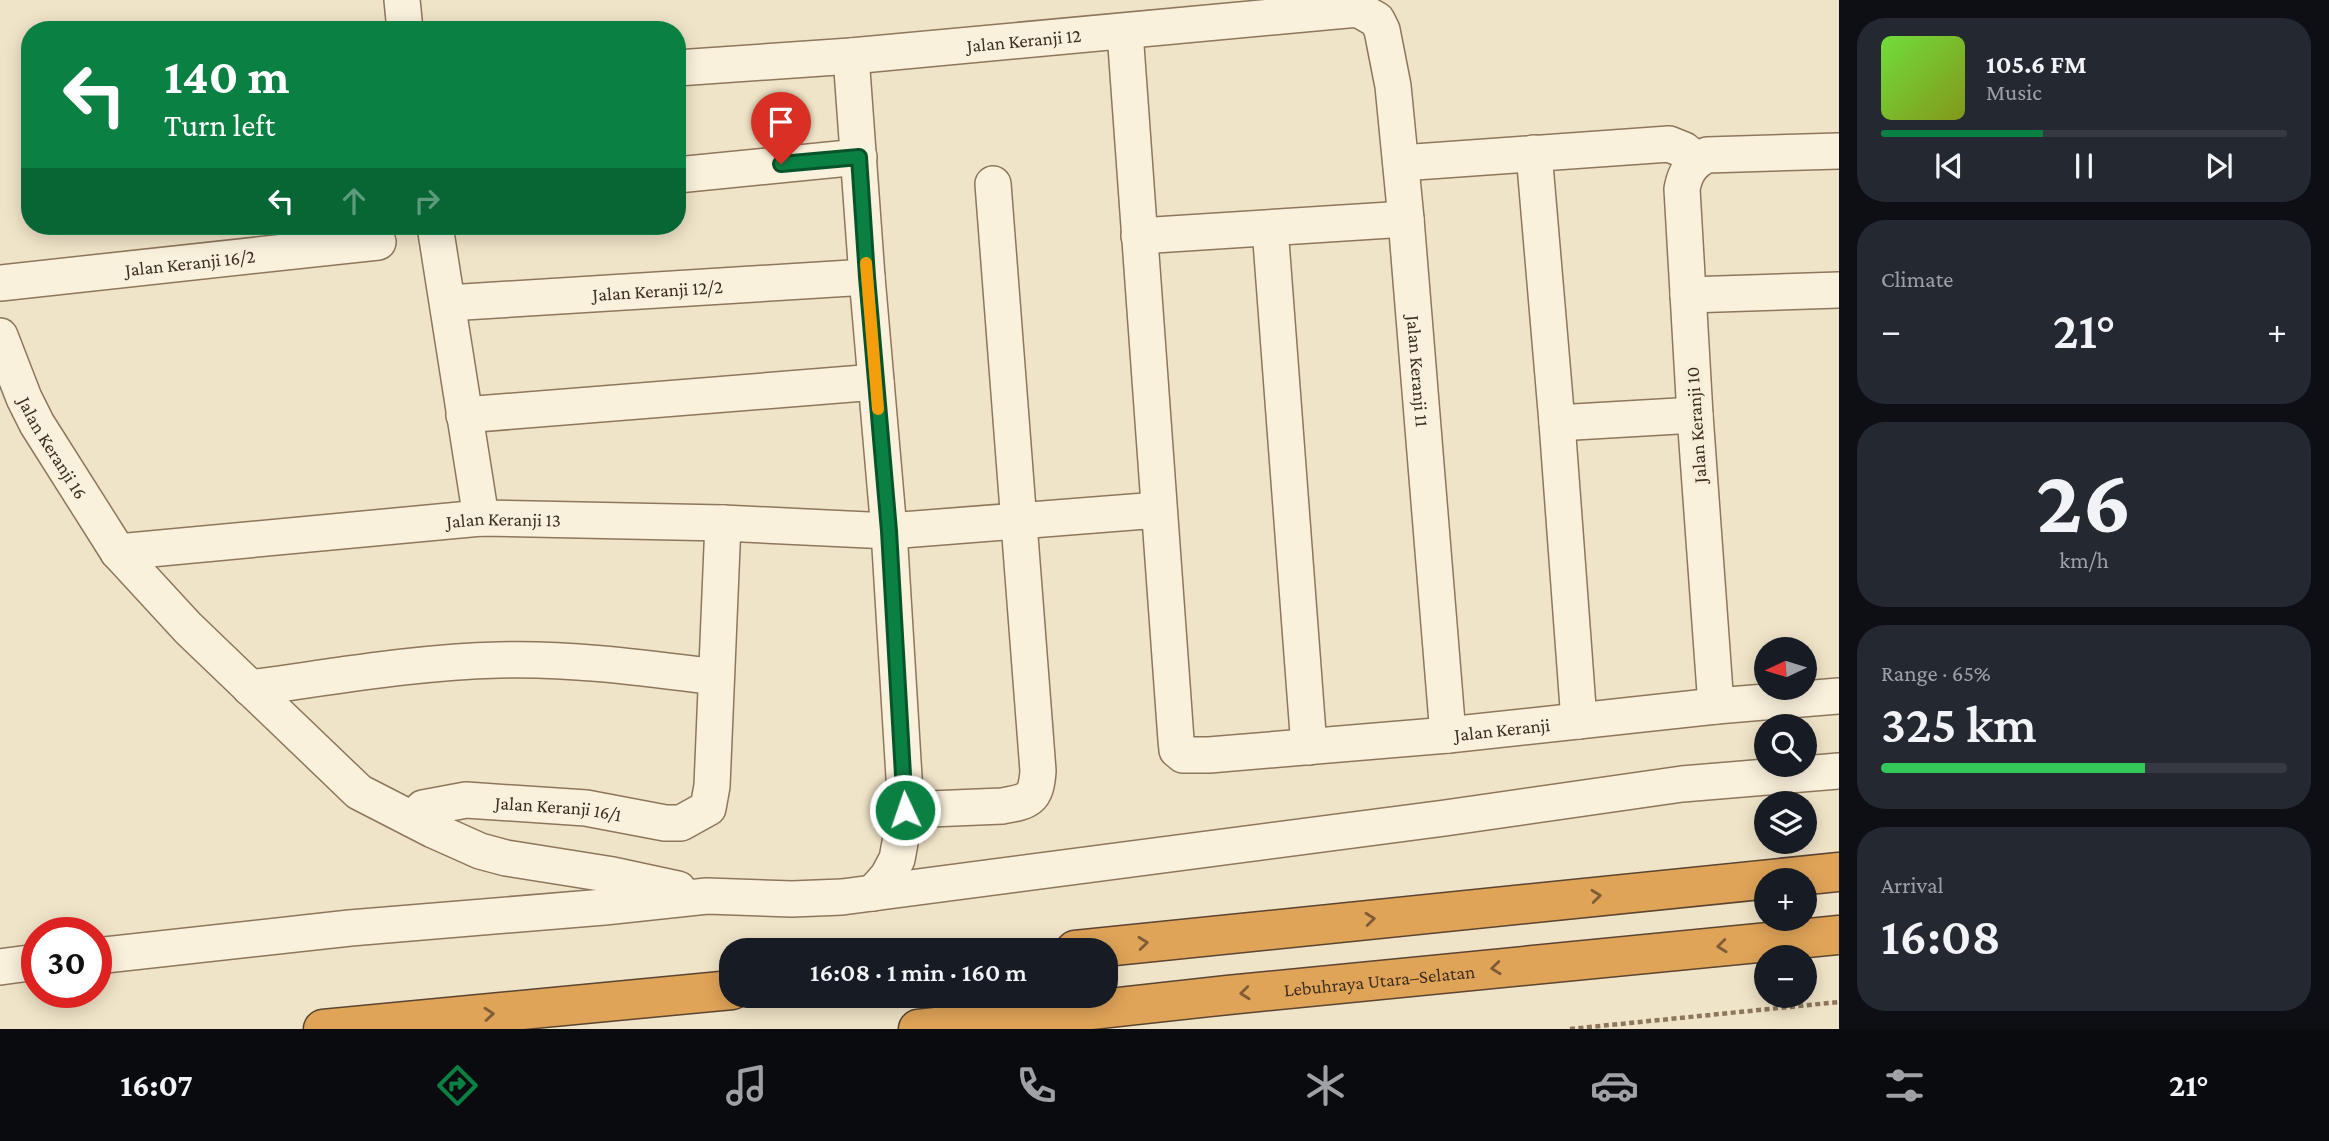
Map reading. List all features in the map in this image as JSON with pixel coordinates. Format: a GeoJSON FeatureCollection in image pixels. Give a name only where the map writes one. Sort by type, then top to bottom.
{"type":"FeatureCollection","features":[{"type":"Feature","properties":{"kind":"highway"},"geometry":{"type":"LineString","coordinates":[[1118,946],[1839,872]]}},
{"type":"Feature","properties":{"kind":"highway","name":"Lebuhraya Utara–Selatan"},"geometry":{"type":"LineString","coordinates":[[918,1029],[1241,993],[1839,935]]}},
{"type":"Feature","properties":{"kind":"highway"},"geometry":{"type":"LineString","coordinates":[[323,1029],[719,991]]}},
{"type":"Feature","properties":{"kind":"street"},"geometry":{"type":"LineString","coordinates":[[402,0],[404,21]]}},
{"type":"Feature","properties":{"kind":"street","name":"Jalan Keranji 12"},"geometry":{"type":"LineString","coordinates":[[686,67],[1125,33],[1358,9],[1368,14]]}},
{"type":"Feature","properties":{"kind":"street","name":"Jalan Keranji 11"},"geometry":{"type":"LineString","coordinates":[[1368,14],[1377,20],[1387,46],[1401,163],[1448,735]]}},
{"type":"Feature","properties":{"kind":"street"},"geometry":{"type":"LineString","coordinates":[[1125,33],[1158,510]]}},
{"type":"Feature","properties":{"kind":"street"},"geometry":{"type":"LineString","coordinates":[[851,56],[889,531],[905,810],[897,859],[888,876],[873,892]]}},
{"type":"Feature","properties":{"kind":"street"},"geometry":{"type":"LineString","coordinates":[[1401,163],[1669,145],[1702,158],[1839,151]]}},
{"type":"Feature","properties":{"kind":"street"},"geometry":{"type":"LineString","coordinates":[[1534,153],[1579,722]]}},
{"type":"Feature","properties":{"kind":"street"},"geometry":{"type":"LineString","coordinates":[[686,174],[859,157]]}},
{"type":"Feature","properties":{"kind":"street","name":"Jalan Keranji 10"},"geometry":{"type":"LineString","coordinates":[[1702,158],[1684,177],[1682,189],[1716,706]]}},
{"type":"Feature","properties":{"kind":"street"},"geometry":{"type":"LineString","coordinates":[[905,810],[1002,806],[1030,798],[1037,789],[1038,771],[993,184]]}},
{"type":"Feature","properties":{"kind":"street"},"geometry":{"type":"LineString","coordinates":[[1139,236],[1406,219]]}},
{"type":"Feature","properties":{"kind":"street"},"geometry":{"type":"LineString","coordinates":[[1270,228],[1309,747]]}},
{"type":"Feature","properties":{"kind":"street"},"geometry":{"type":"LineString","coordinates":[[437,235],[481,518]]}},
{"type":"Feature","properties":{"kind":"street","name":"Jalan Keranji 16/2"},"geometry":{"type":"LineString","coordinates":[[0,283],[378,242]]}},
{"type":"Feature","properties":{"kind":"street","name":"Jalan Keranji 12/2"},"geometry":{"type":"LineString","coordinates":[[448,303],[867,277]]}},
{"type":"Feature","properties":{"kind":"street"},"geometry":{"type":"LineString","coordinates":[[1688,295],[1839,290]]}},
{"type":"Feature","properties":{"kind":"street","name":"Jalan Keranji 16"},"geometry":{"type":"LineString","coordinates":[[0,336],[37,424],[118,552],[188,628],[359,792],[480,851],[506,858],[613,874],[707,896]]}},
{"type":"Feature","properties":{"kind":"street"},"geometry":{"type":"LineString","coordinates":[[464,415],[876,382]]}},
{"type":"Feature","properties":{"kind":"street"},"geometry":{"type":"LineString","coordinates":[[1557,424],[1695,415]]}},
{"type":"Feature","properties":{"kind":"street","name":"Jalan Keranji 13"},"geometry":{"type":"LineString","coordinates":[[118,552],[481,518],[723,523],[889,531],[1158,510]]}},
{"type":"Feature","properties":{"kind":"street","name":"Jalan Keranji"},"geometry":{"type":"LineString","coordinates":[[1158,510],[1176,740],[1177,750],[1182,755],[1191,757],[1448,735],[1716,706],[1839,696]]}},
{"type":"Feature","properties":{"kind":"street"},"geometry":{"type":"LineString","coordinates":[[250,688],[405,668],[499,660],[595,662],[716,677],[723,523]]}},
{"type":"Feature","properties":{"kind":"street","name":"Jalan Keranji 16/1"},"geometry":{"type":"LineString","coordinates":[[412,819],[423,808],[466,800],[586,808],[665,823],[681,822],[708,808],[712,786],[716,677]]}},
{"type":"Feature","properties":{"kind":"street"},"geometry":{"type":"LineString","coordinates":[[112,954],[350,928],[707,896],[792,899],[842,897],[1682,784],[1839,771]]}},
{"type":"Feature","properties":{"kind":"street"},"geometry":{"type":"LineString","coordinates":[[0,967],[21,964]]}},
{"type":"Feature","properties":{"kind":"path"},"geometry":{"type":"LineString","coordinates":[[1570,1029],[1839,1002]]}},
{"type":"Feature","properties":{"kind":"slow traffic"},"geometry":{"type":"LineString","coordinates":[[866,263],[878,409]]}},
{"type":"Feature","properties":{"kind":"route"},"geometry":{"type":"LineString","coordinates":[[781,164],[859,157],[889,531],[905,810]]}}]}
